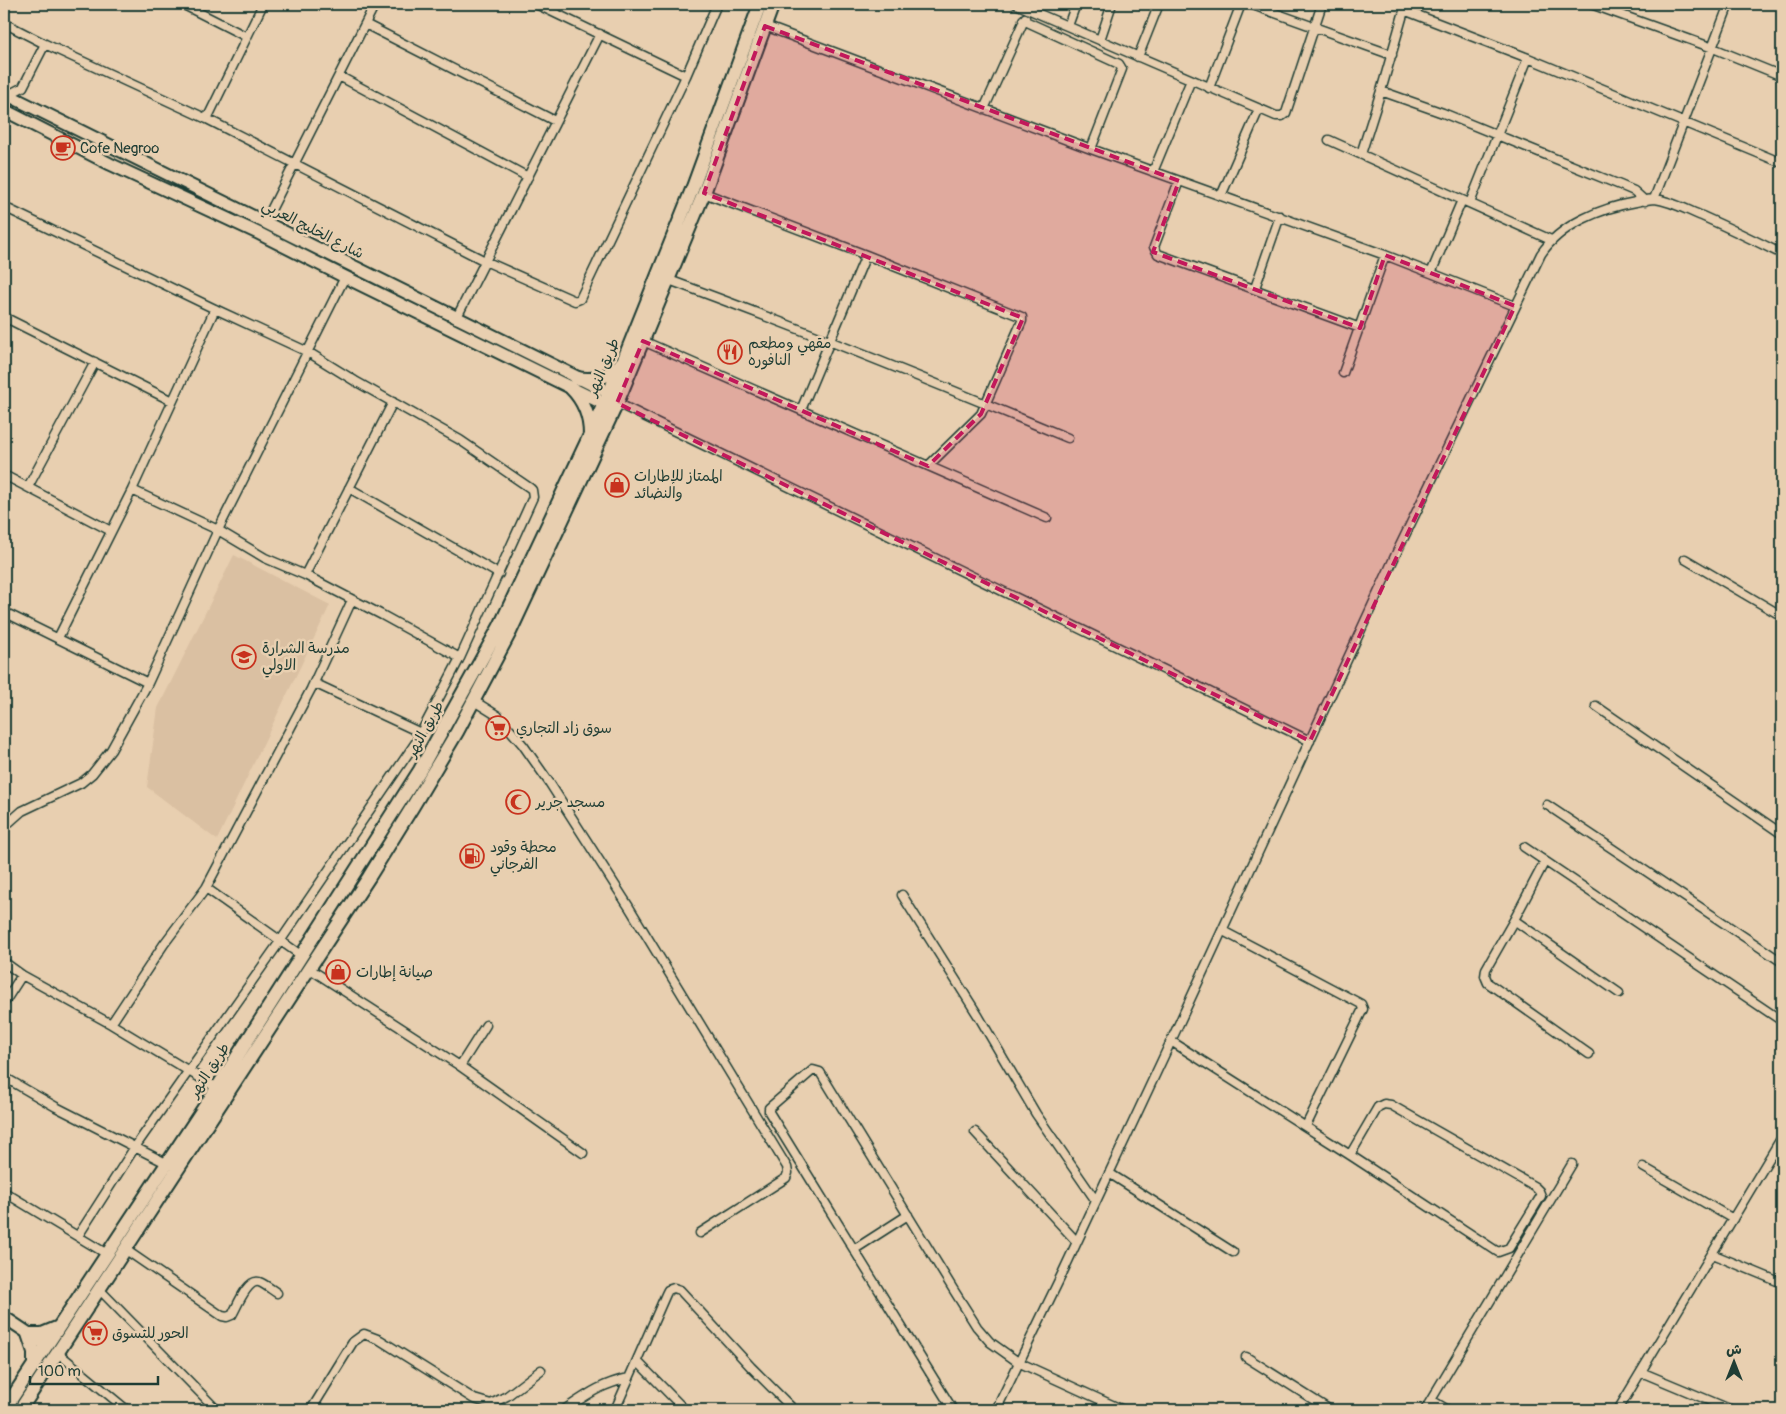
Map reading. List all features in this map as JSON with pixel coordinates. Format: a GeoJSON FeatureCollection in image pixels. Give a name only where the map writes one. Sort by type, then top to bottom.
{"type":"FeatureCollection","features":[{"type":"Feature","properties":{"kind":"main road","name":"طريق النهر"},"geometry":{"type":"LineString","coordinates":[[6,1403],[107,1254],[172,1166],[310,969],[413,806],[474,700],[510,632],[610,400],[624,360],[693,188],[760,4]]}},
{"type":"Feature","properties":{"kind":"main road","name":"طريق النهر"},"geometry":{"type":"LineString","coordinates":[[26,1408],[58,1353],[126,1250],[217,1088],[420,770],[500,626],[590,435],[643,341],[704,193],[773,4]]}},
{"type":"Feature","properties":{"kind":"main road","name":"شارع الخليج العربي"},"geometry":{"type":"LineString","coordinates":[[6,94],[456,319],[573,383]]}},
{"type":"Feature","properties":{"kind":"main road","name":"شارع الخليج العربي"},"geometry":{"type":"LineString","coordinates":[[5,114],[260,234],[345,277],[610,400]]}},
{"type":"Feature","properties":{"kind":"main road"},"geometry":{"type":"LineString","coordinates":[[110,164],[118,150]]}},
{"type":"Feature","properties":{"kind":"main road"},"geometry":{"type":"LineString","coordinates":[[590,435],[586,409],[573,383],[603,377],[618,367],[624,360]]}},
{"type":"Feature","properties":{"kind":"main road"},"geometry":{"type":"LineString","coordinates":[[4,1317],[46,1345]]}},
{"type":"Feature","properties":{"kind":"main road"},"geometry":{"type":"LineString","coordinates":[[28,1334],[42,1334],[59,1327]]}},
{"type":"Feature","properties":{"kind":"main road"},"geometry":{"type":"LineString","coordinates":[[28,1334],[32,1346],[34,1364]]}},
{"type":"Feature","properties":{"kind":"street"},"geometry":{"type":"LineString","coordinates":[[182,4],[247,37]]}},
{"type":"Feature","properties":{"kind":"street"},"geometry":{"type":"LineString","coordinates":[[207,119],[263,4]]}},
{"type":"Feature","properties":{"kind":"street"},"geometry":{"type":"LineString","coordinates":[[265,222],[375,4]]}},
{"type":"Feature","properties":{"kind":"street"},"geometry":{"type":"LineString","coordinates":[[536,4],[686,76]]}},
{"type":"Feature","properties":{"kind":"street"},"geometry":{"type":"LineString","coordinates":[[4,23],[44,44],[207,119],[486,261],[571,300],[580,299],[686,76],[717,4]]}},
{"type":"Feature","properties":{"kind":"street"},"geometry":{"type":"LineString","coordinates":[[1016,4],[1276,116],[1282,116],[1286,113],[1322,4]]}},
{"type":"Feature","properties":{"kind":"street"},"geometry":{"type":"LineString","coordinates":[[1068,26],[1076,4]]}},
{"type":"Feature","properties":{"kind":"street"},"geometry":{"type":"LineString","coordinates":[[1100,40],[1112,4]]}},
{"type":"Feature","properties":{"kind":"street"},"geometry":{"type":"LineString","coordinates":[[1138,57],[1159,4]]}},
{"type":"Feature","properties":{"kind":"street"},"geometry":{"type":"LineString","coordinates":[[1209,88],[1240,4]]}},
{"type":"Feature","properties":{"kind":"street"},"geometry":{"type":"LineString","coordinates":[[1250,4],[1392,55]]}},
{"type":"Feature","properties":{"kind":"street"},"geometry":{"type":"LineString","coordinates":[[1591,4],[1712,48],[1782,76]]}},
{"type":"Feature","properties":{"kind":"street"},"geometry":{"type":"LineString","coordinates":[[1654,199],[1729,4]]}},
{"type":"Feature","properties":{"kind":"street"},"geometry":{"type":"LineString","coordinates":[[1361,154],[1405,7],[1782,163]]}},
{"type":"Feature","properties":{"kind":"street"},"geometry":{"type":"LineString","coordinates":[[984,109],[1028,9]]}},
{"type":"Feature","properties":{"kind":"street"},"geometry":{"type":"LineString","coordinates":[[1023,20],[1119,64],[1122,69],[1091,149]]}},
{"type":"Feature","properties":{"kind":"street"},"geometry":{"type":"LineString","coordinates":[[365,24],[555,121]]}},
{"type":"Feature","properties":{"kind":"street"},"geometry":{"type":"LineString","coordinates":[[765,26],[1091,149],[1385,255],[1515,306]]}},
{"type":"Feature","properties":{"kind":"street"},"geometry":{"type":"LineString","coordinates":[[456,319],[600,34]]}},
{"type":"Feature","properties":{"kind":"street"},"geometry":{"type":"LineString","coordinates":[[28,105],[23,87],[44,44]]}},
{"type":"Feature","properties":{"kind":"street"},"geometry":{"type":"LineString","coordinates":[[1432,273],[1498,135],[1528,58]]}},
{"type":"Feature","properties":{"kind":"street"},"geometry":{"type":"LineString","coordinates":[[339,76],[528,177]]}},
{"type":"Feature","properties":{"kind":"street"},"geometry":{"type":"LineString","coordinates":[[1154,172],[1191,80]]}},
{"type":"Feature","properties":{"kind":"street"},"geometry":{"type":"LineString","coordinates":[[6,94],[23,87]]}},
{"type":"Feature","properties":{"kind":"street"},"geometry":{"type":"LineString","coordinates":[[1381,91],[1443,113],[1620,184],[1634,191],[1645,201]]}},
{"type":"Feature","properties":{"kind":"street"},"geometry":{"type":"LineString","coordinates":[[1221,196],[1259,109]]}},
{"type":"Feature","properties":{"kind":"street"},"geometry":{"type":"LineString","coordinates":[[1329,140],[1552,240]]}},
{"type":"Feature","properties":{"kind":"street"},"geometry":{"type":"LineString","coordinates":[[1179,181],[1154,247],[1158,254],[1360,328]]}},
{"type":"Feature","properties":{"kind":"street"},"geometry":{"type":"LineString","coordinates":[[704,193],[1022,317],[1022,321],[979,417],[928,466]]}},
{"type":"Feature","properties":{"kind":"street"},"geometry":{"type":"LineString","coordinates":[[996,1410],[1171,1041],[1396,554],[1540,254],[1552,240],[1566,229],[1590,216],[1619,205],[1654,199],[1687,210],[1782,254]]}},
{"type":"Feature","properties":{"kind":"street"},"geometry":{"type":"LineString","coordinates":[[4,207],[308,352],[355,381],[467,444],[532,490],[532,497],[499,574],[460,658],[421,733],[281,940],[135,1147],[78,1236]]}},
{"type":"Feature","properties":{"kind":"street"},"geometry":{"type":"LineString","coordinates":[[1255,288],[1280,216]]}},
{"type":"Feature","properties":{"kind":"street"},"geometry":{"type":"LineString","coordinates":[[801,410],[866,255]]}},
{"type":"Feature","properties":{"kind":"street"},"geometry":{"type":"LineString","coordinates":[[1343,373],[1385,255]]}},
{"type":"Feature","properties":{"kind":"street"},"geometry":{"type":"LineString","coordinates":[[4,827],[7,818],[69,790],[80,783],[92,774],[111,750],[148,683],[218,530],[345,277]]}},
{"type":"Feature","properties":{"kind":"street"},"geometry":{"type":"LineString","coordinates":[[669,280],[830,342],[1068,438]]}},
{"type":"Feature","properties":{"kind":"street"},"geometry":{"type":"LineString","coordinates":[[58,638],[132,490],[215,309]]}},
{"type":"Feature","properties":{"kind":"street"},"geometry":{"type":"LineString","coordinates":[[5,319],[172,401]]}},
{"type":"Feature","properties":{"kind":"street"},"geometry":{"type":"LineString","coordinates":[[643,341],[1047,518]]}},
{"type":"Feature","properties":{"kind":"street"},"geometry":{"type":"LineString","coordinates":[[28,487],[95,362]]}},
{"type":"Feature","properties":{"kind":"street"},"geometry":{"type":"LineString","coordinates":[[610,400],[1310,741]]}},
{"type":"Feature","properties":{"kind":"street"},"geometry":{"type":"LineString","coordinates":[[305,575],[393,402]]}},
{"type":"Feature","properties":{"kind":"street"},"geometry":{"type":"LineString","coordinates":[[4,475],[111,530]]}},
{"type":"Feature","properties":{"kind":"street"},"geometry":{"type":"LineString","coordinates":[[349,488],[499,574]]}},
{"type":"Feature","properties":{"kind":"street"},"geometry":{"type":"LineString","coordinates":[[132,490],[218,530],[265,558],[305,575],[460,658]]}},
{"type":"Feature","properties":{"kind":"street"},"geometry":{"type":"LineString","coordinates":[[1685,559],[1782,616]]}},
{"type":"Feature","properties":{"kind":"street"},"geometry":{"type":"LineString","coordinates":[[111,1024],[164,944],[206,888],[314,683],[352,600]]}},
{"type":"Feature","properties":{"kind":"street"},"geometry":{"type":"LineString","coordinates":[[4,612],[148,683]]}},
{"type":"Feature","properties":{"kind":"street"},"geometry":{"type":"LineString","coordinates":[[314,683],[421,733]]}},
{"type":"Feature","properties":{"kind":"street"},"geometry":{"type":"LineString","coordinates":[[474,700],[498,716],[523,745],[550,782],[630,907],[787,1167],[788,1173],[786,1178],[700,1233]]}},
{"type":"Feature","properties":{"kind":"street"},"geometry":{"type":"LineString","coordinates":[[1596,706],[1782,834]]}},
{"type":"Feature","properties":{"kind":"street"},"geometry":{"type":"LineString","coordinates":[[1547,805],[1782,962]]}},
{"type":"Feature","properties":{"kind":"street"},"geometry":{"type":"LineString","coordinates":[[1524,847],[1782,1022]]}},
{"type":"Feature","properties":{"kind":"street"},"geometry":{"type":"LineString","coordinates":[[1545,862],[1486,969],[1485,976],[1488,983],[1589,1054]]}},
{"type":"Feature","properties":{"kind":"street"},"geometry":{"type":"LineString","coordinates":[[206,888],[302,956]]}},
{"type":"Feature","properties":{"kind":"street"},"geometry":{"type":"LineString","coordinates":[[902,895],[980,1017],[1036,1114],[1096,1201]]}},
{"type":"Feature","properties":{"kind":"street"},"geometry":{"type":"LineString","coordinates":[[1514,920],[1619,993]]}},
{"type":"Feature","properties":{"kind":"street"},"geometry":{"type":"LineString","coordinates":[[1222,930],[1361,1004],[1363,1009],[1306,1126]]}},
{"type":"Feature","properties":{"kind":"street"},"geometry":{"type":"LineString","coordinates":[[4,962],[22,975],[111,1024],[217,1088]]}},
{"type":"Feature","properties":{"kind":"street"},"geometry":{"type":"LineString","coordinates":[[310,969],[460,1066],[583,1153]]}},
{"type":"Feature","properties":{"kind":"street"},"geometry":{"type":"LineString","coordinates":[[4,1003],[22,975]]}},
{"type":"Feature","properties":{"kind":"street"},"geometry":{"type":"LineString","coordinates":[[460,1066],[486,1025]]}},
{"type":"Feature","properties":{"kind":"street"},"geometry":{"type":"LineString","coordinates":[[1171,1041],[1350,1154],[1498,1252],[1509,1248],[1541,1196],[1535,1187],[1391,1105],[1384,1104],[1378,1107],[1350,1154]]}},
{"type":"Feature","properties":{"kind":"street"},"geometry":{"type":"LineString","coordinates":[[953,1410],[768,1110],[813,1070],[820,1072],[977,1326],[990,1342],[1018,1362],[1123,1410]]}},
{"type":"Feature","properties":{"kind":"street"},"geometry":{"type":"LineString","coordinates":[[4,1077],[56,1107],[172,1166]]}},
{"type":"Feature","properties":{"kind":"street"},"geometry":{"type":"LineString","coordinates":[[976,1132],[1076,1242]]}},
{"type":"Feature","properties":{"kind":"street"},"geometry":{"type":"LineString","coordinates":[[1618,1410],[1782,1138]]}},
{"type":"Feature","properties":{"kind":"street"},"geometry":{"type":"LineString","coordinates":[[1425,1410],[1572,1164]]}},
{"type":"Feature","properties":{"kind":"street"},"geometry":{"type":"LineString","coordinates":[[1643,1167],[1733,1219]]}},
{"type":"Feature","properties":{"kind":"street"},"geometry":{"type":"LineString","coordinates":[[1109,1173],[1233,1252]]}},
{"type":"Feature","properties":{"kind":"street"},"geometry":{"type":"LineString","coordinates":[[4,1192],[107,1254]]}},
{"type":"Feature","properties":{"kind":"street"},"geometry":{"type":"LineString","coordinates":[[854,1249],[908,1215]]}},
{"type":"Feature","properties":{"kind":"street"},"geometry":{"type":"LineString","coordinates":[[126,1250],[222,1316],[232,1315],[248,1286],[254,1282],[260,1282],[277,1293]]}},
{"type":"Feature","properties":{"kind":"street"},"geometry":{"type":"LineString","coordinates":[[1712,1254],[1782,1283]]}},
{"type":"Feature","properties":{"kind":"street"},"geometry":{"type":"LineString","coordinates":[[616,1410],[666,1294],[668,1290],[674,1288],[680,1290],[787,1407],[794,1410]]}},
{"type":"Feature","properties":{"kind":"street"},"geometry":{"type":"LineString","coordinates":[[100,1290],[217,1410]]}},
{"type":"Feature","properties":{"kind":"street"},"geometry":{"type":"LineString","coordinates":[[311,1410],[353,1342],[364,1334],[380,1340],[474,1400],[491,1404],[507,1396],[541,1370]]}},
{"type":"Feature","properties":{"kind":"street"},"geometry":{"type":"LineString","coordinates":[[58,1353],[127,1410]]}},
{"type":"Feature","properties":{"kind":"street"},"geometry":{"type":"LineString","coordinates":[[1246,1358],[1330,1410]]}},
{"type":"Feature","properties":{"kind":"street"},"geometry":{"type":"LineString","coordinates":[[637,1361],[685,1410]]}},
{"type":"Feature","properties":{"kind":"street"},"geometry":{"type":"LineString","coordinates":[[1641,1372],[1728,1410]]}},
{"type":"Feature","properties":{"kind":"street"},"geometry":{"type":"LineString","coordinates":[[564,1410],[593,1390],[610,1382],[629,1378]]}},
{"type":"Feature","properties":{"kind":"street"},"geometry":{"type":"LineString","coordinates":[[1431,1400],[1448,1410]]}},
{"type":"Feature","properties":{"kind":"highlighted area"},"geometry":{"type":"Polygon","coordinates":[[[765,26],[1179,181],[1153,252],[1360,328],[1385,255],[1515,306],[1310,741],[617,403],[643,341],[928,466],[981,414],[1023,318],[704,193],[765,26]]]}},
{"type":"Feature","properties":{"kind":"shaded area","name":"مدرسة الشرارة الاولي"},"geometry":{"type":"Polygon","coordinates":[[[234,555],[330,605],[217,840],[147,787],[158,708],[234,555]]]}},
{"type":"Feature","properties":{"kind":"place","name":"Cofe Negroo"},"geometry":{"type":"Point","coordinates":[63,148]}},
{"type":"Feature","properties":{"kind":"place","name":"مقهي ومطعم النافوره"},"geometry":{"type":"Point","coordinates":[730,352]}},
{"type":"Feature","properties":{"kind":"place","name":"الممتاز للإطارات والنضائد"},"geometry":{"type":"Point","coordinates":[617,485]}},
{"type":"Feature","properties":{"kind":"place","name":"مدرسة الشرارة الاولي"},"geometry":{"type":"Point","coordinates":[244,657]}},
{"type":"Feature","properties":{"kind":"place","name":"سوق زاد التجاري"},"geometry":{"type":"Point","coordinates":[498,728]}},
{"type":"Feature","properties":{"kind":"place","name":"مسجد جرير"},"geometry":{"type":"Point","coordinates":[518,802]}},
{"type":"Feature","properties":{"kind":"place","name":"محطة وقود الفرجاني"},"geometry":{"type":"Point","coordinates":[472,856]}},
{"type":"Feature","properties":{"kind":"place","name":"صيانة إطارات"},"geometry":{"type":"Point","coordinates":[338,972]}},
{"type":"Feature","properties":{"kind":"place","name":"الحور للتسوق"},"geometry":{"type":"Point","coordinates":[95,1333]}}]}
